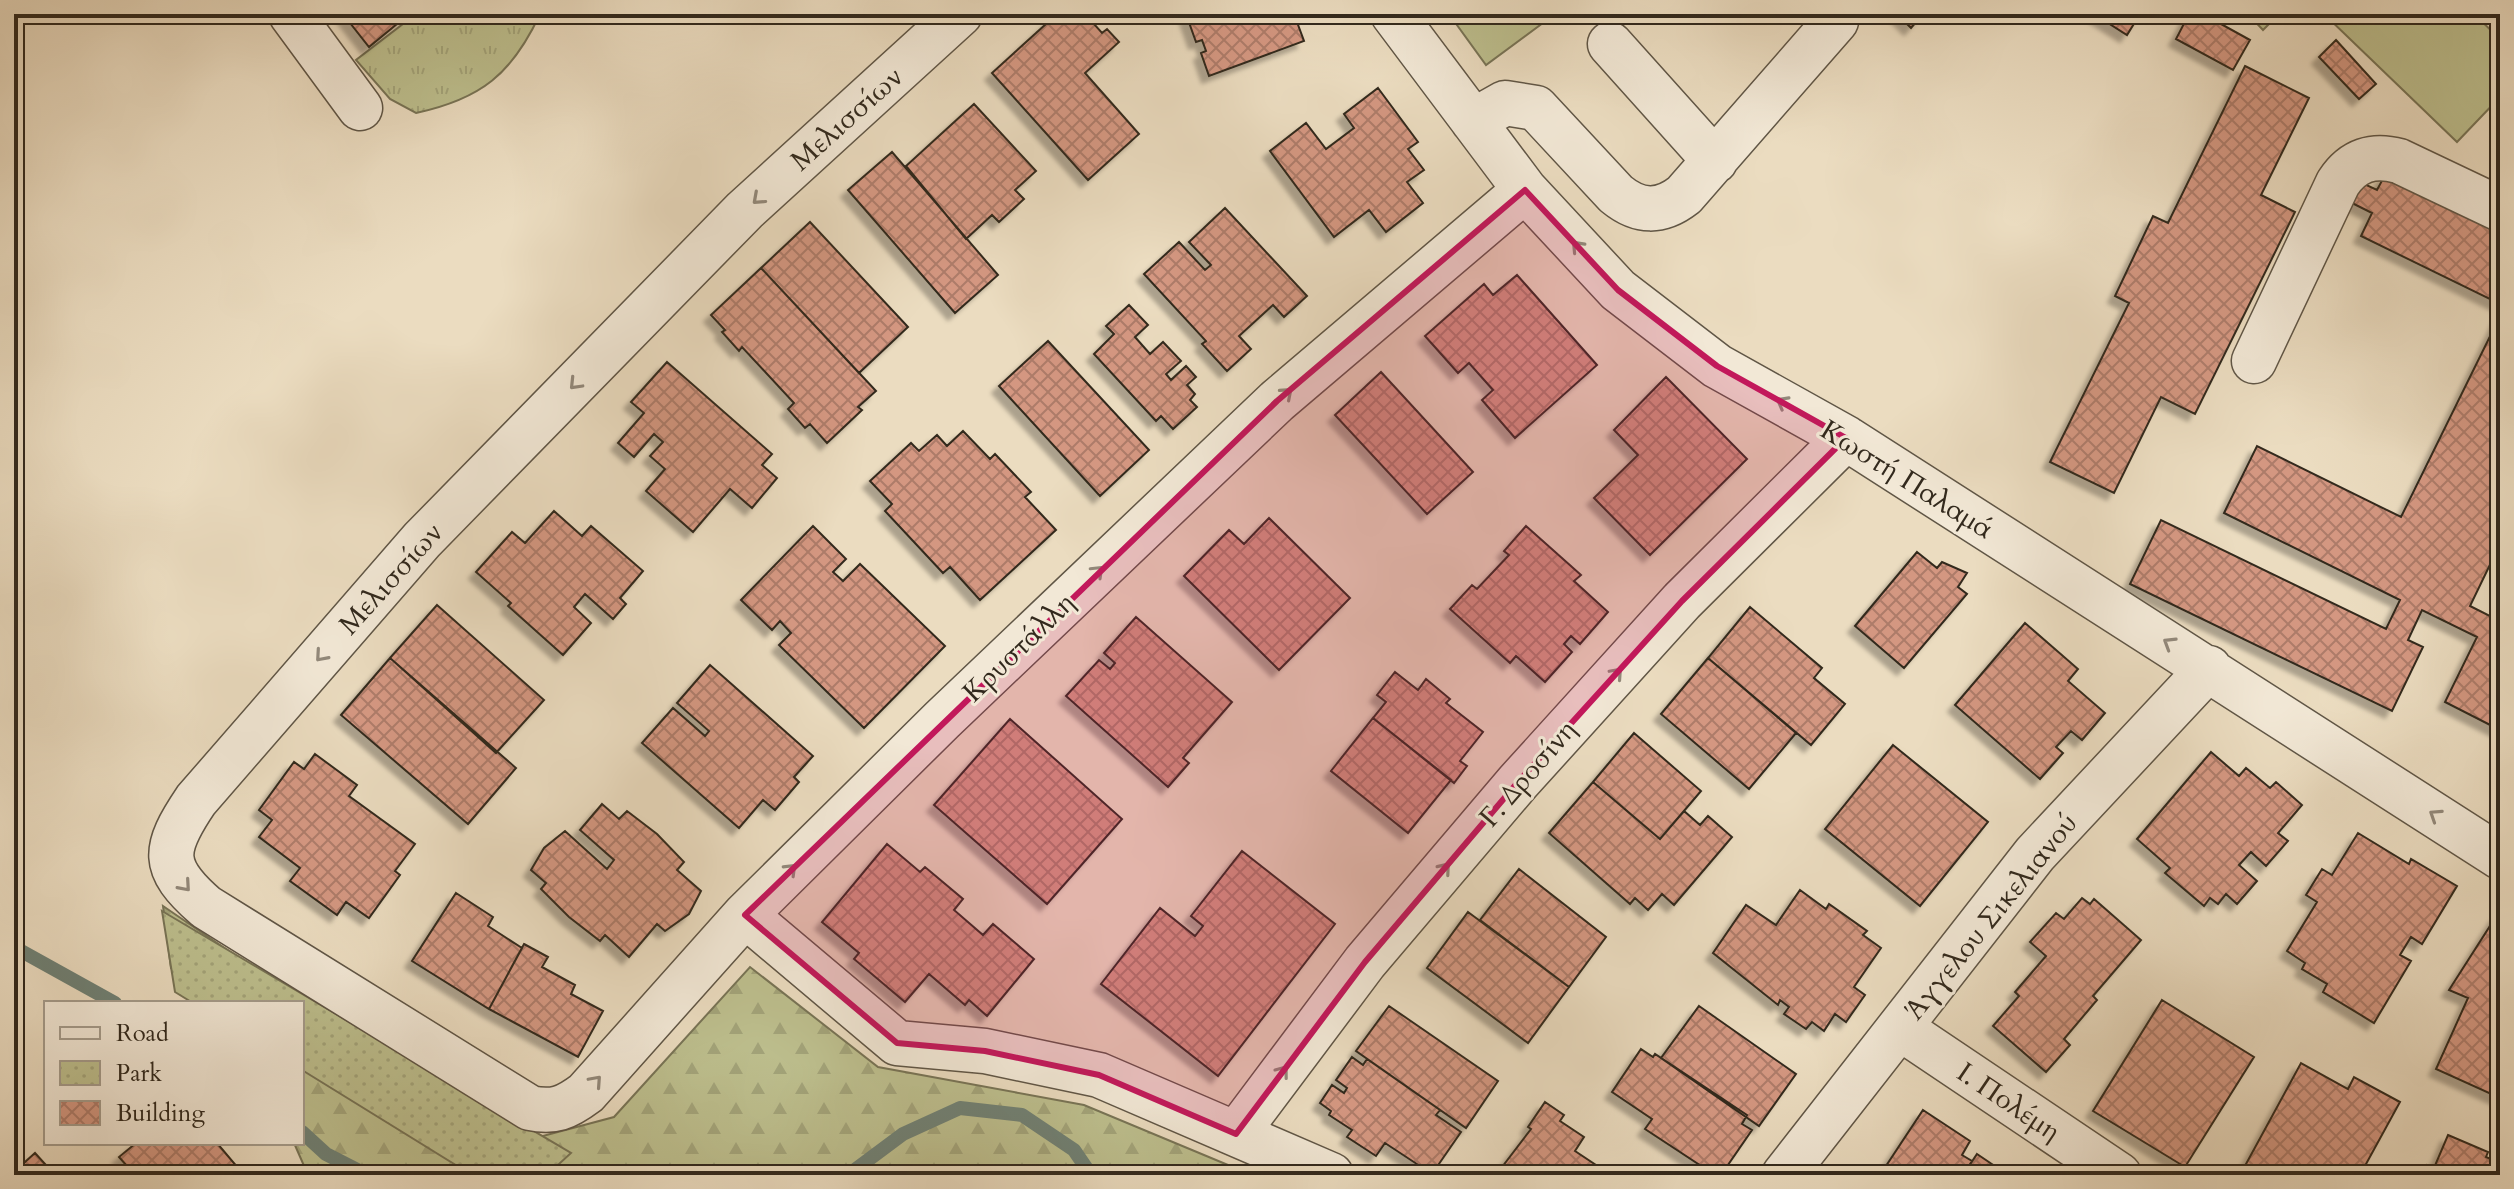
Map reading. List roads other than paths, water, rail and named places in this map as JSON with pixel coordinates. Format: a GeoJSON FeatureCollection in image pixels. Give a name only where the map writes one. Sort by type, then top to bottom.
{"type":"FeatureCollection","features":[{"type":"Feature","properties":{"kind":"street"},"geometry":{"type":"LineString","coordinates":[[291,14],[360,108]]}},
{"type":"Feature","properties":{"kind":"street","name":"Μελισσίων"},"geometry":{"type":"LineString","coordinates":[[530,1108],[206,907],[185,889],[172,870],[173,847],[181,822],[196,800],[422,540],[745,210],[960,14]]}},
{"type":"Feature","properties":{"kind":"street","name":"Κωστή Παλαμά"},"geometry":{"type":"LineString","coordinates":[[1393,14],[1525,190],[1631,300],[1717,366],[1846,438],[2500,857]]}},
{"type":"Feature","properties":{"kind":"street"},"geometry":{"type":"LineString","coordinates":[[1473,121],[1505,103],[1536,108],[1616,194],[1642,209],[1672,205],[1715,161],[1836,21]]}},
{"type":"Feature","properties":{"kind":"street"},"geometry":{"type":"LineString","coordinates":[[1610,44],[1715,161]]}},
{"type":"Feature","properties":{"kind":"street"},"geometry":{"type":"LineString","coordinates":[[2254,361],[2338,183],[2358,163],[2385,157],[2399,161],[2500,209]]}},
{"type":"Feature","properties":{"kind":"street","name":"Κρυστάλλη"},"geometry":{"type":"LineString","coordinates":[[530,1108],[551,1112],[569,1106],[586,1093],[745,915],[942,720],[1277,401],[1525,190]]}},
{"type":"Feature","properties":{"kind":"street","name":"Γ. Δροσίνη"},"geometry":{"type":"LineString","coordinates":[[1236,1134],[1365,962],[1518,782],[1682,601],[1846,438]]}},
{"type":"Feature","properties":{"kind":"street","name":"Άγγελου Σικελιανού"},"geometry":{"type":"LineString","coordinates":[[1784,1175],[2035,854],[2209,668]]}},
{"type":"Feature","properties":{"kind":"street"},"geometry":{"type":"LineString","coordinates":[[745,915],[897,1043],[985,1051],[1099,1075],[1331,1175]]}},
{"type":"Feature","properties":{"kind":"street","name":"Ι. Πολέμη"},"geometry":{"type":"LineString","coordinates":[[1900,1028],[2119,1175]]}},
{"type":"Feature","properties":{"kind":"waterway"},"geometry":{"type":"LineString","coordinates":[[14,947],[111,1001]]}},
{"type":"Feature","properties":{"kind":"waterway"},"geometry":{"type":"LineString","coordinates":[[848,1175],[903,1134],[960,1108],[1022,1115],[1074,1150],[1091,1175]]}},
{"type":"Feature","properties":{"kind":"waterway"},"geometry":{"type":"LineString","coordinates":[[304,1134],[326,1154],[367,1175]]}}]}
